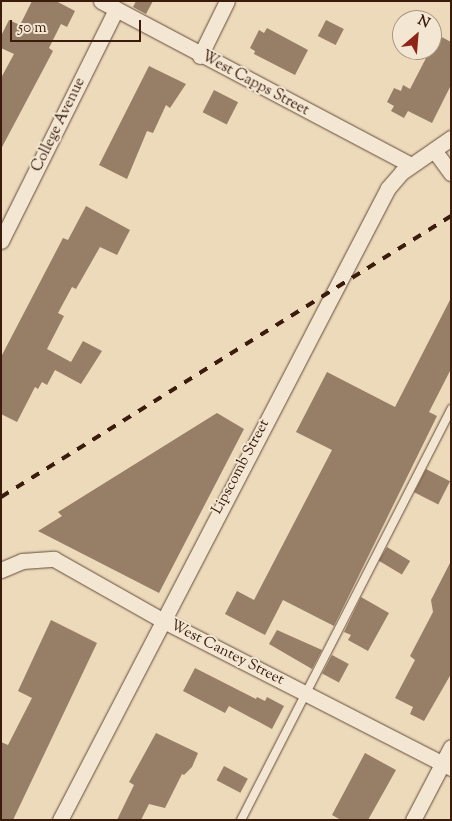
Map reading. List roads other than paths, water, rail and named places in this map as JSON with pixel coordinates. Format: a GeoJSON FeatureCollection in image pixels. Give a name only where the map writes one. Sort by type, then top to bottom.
{"type":"FeatureCollection","features":[{"type":"Feature","properties":{"kind":"street","name":"West Capps Street"},"geometry":{"type":"LineString","coordinates":[[101,1],[200,56],[411,165]]}},
{"type":"Feature","properties":{"kind":"street"},"geometry":{"type":"LineString","coordinates":[[200,56],[228,1]]}},
{"type":"Feature","properties":{"kind":"street","name":"College Avenue"},"geometry":{"type":"LineString","coordinates":[[1,241],[116,9]]}},
{"type":"Feature","properties":{"kind":"street","name":"Lipscomb Street"},"geometry":{"type":"LineString","coordinates":[[60,820],[162,620],[388,188],[411,165],[451,138]]}},
{"type":"Feature","properties":{"kind":"street"},"geometry":{"type":"LineString","coordinates":[[434,150],[451,173]]}},
{"type":"Feature","properties":{"kind":"street","name":"West Cantey Street"},"geometry":{"type":"LineString","coordinates":[[1,570],[22,560],[54,559],[162,620],[447,766]]}},
{"type":"Feature","properties":{"kind":"street"},"geometry":{"type":"LineString","coordinates":[[413,820],[447,766],[451,747]]}},
{"type":"Feature","properties":{"kind":"lane"},"geometry":{"type":"LineString","coordinates":[[240,820],[451,409]]}},
{"type":"Feature","properties":{"kind":"railway"},"geometry":{"type":"LineString","coordinates":[[1,497],[451,216]]}}]}
